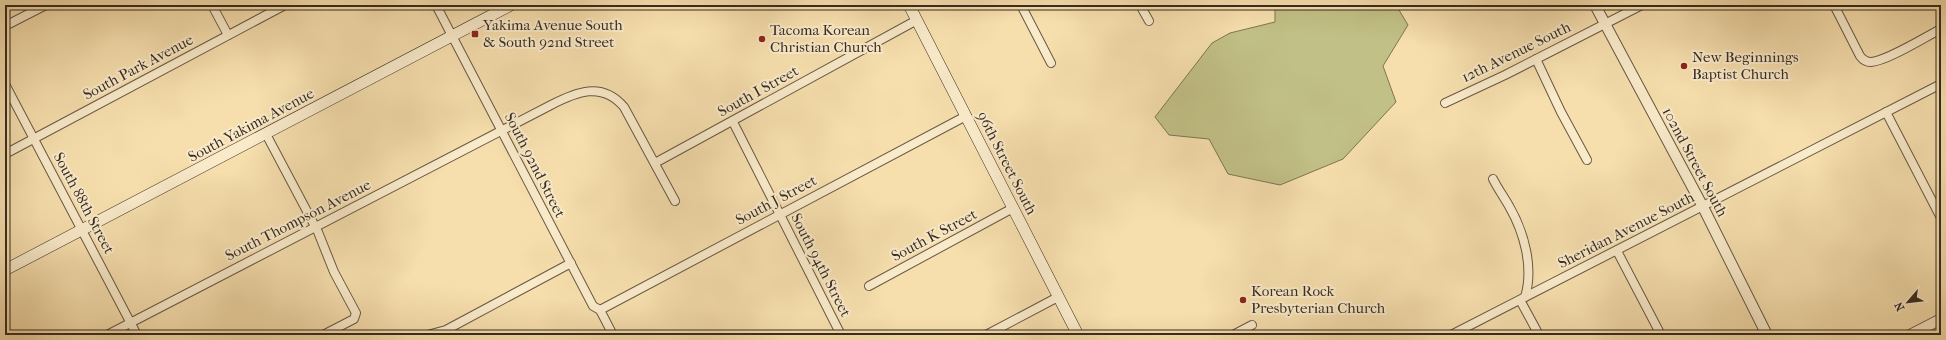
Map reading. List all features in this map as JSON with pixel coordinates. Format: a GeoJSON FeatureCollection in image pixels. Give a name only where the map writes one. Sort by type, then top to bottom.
{"type":"FeatureCollection","features":[{"type":"Feature","properties":{"kind":"main road","name":"South Yakima Avenue"},"geometry":{"type":"LineString","coordinates":[[5,270],[511,5]]}},
{"type":"Feature","properties":{"kind":"main road","name":"96th Street South"},"geometry":{"type":"LineString","coordinates":[[909,5],[1078,335]]}},
{"type":"Feature","properties":{"kind":"street"},"geometry":{"type":"LineString","coordinates":[[5,26],[46,5]]}},
{"type":"Feature","properties":{"kind":"street"},"geometry":{"type":"LineString","coordinates":[[212,5],[228,35]]}},
{"type":"Feature","properties":{"kind":"street","name":"South Park Avenue"},"geometry":{"type":"LineString","coordinates":[[5,154],[285,5]]}},
{"type":"Feature","properties":{"kind":"street","name":"South 92nd Street"},"geometry":{"type":"LineString","coordinates":[[436,5],[593,306],[600,310],[613,335]]}},
{"type":"Feature","properties":{"kind":"street"},"geometry":{"type":"LineString","coordinates":[[1021,5],[1051,63]]}},
{"type":"Feature","properties":{"kind":"street"},"geometry":{"type":"LineString","coordinates":[[1140,5],[1148,21]]}},
{"type":"Feature","properties":{"kind":"street","name":"102nd Street South"},"geometry":{"type":"LineString","coordinates":[[1595,5],[1703,207],[1767,335]]}},
{"type":"Feature","properties":{"kind":"street","name":"12th Avenue South"},"geometry":{"type":"LineString","coordinates":[[1445,103],[1642,5]]}},
{"type":"Feature","properties":{"kind":"street"},"geometry":{"type":"LineString","coordinates":[[1834,5],[1860,56],[1867,61],[1874,61],[1887,56],[1941,29]]}},
{"type":"Feature","properties":{"kind":"street","name":"South I Street"},"geometry":{"type":"LineString","coordinates":[[655,163],[733,122],[917,20]]}},
{"type":"Feature","properties":{"kind":"street"},"geometry":{"type":"LineString","coordinates":[[1536,59],[1561,112],[1587,160]]}},
{"type":"Feature","properties":{"kind":"street","name":"South 88th Street"},"geometry":{"type":"LineString","coordinates":[[5,84],[137,335]]}},
{"type":"Feature","properties":{"kind":"street","name":"Sheridan Avenue South"},"geometry":{"type":"LineString","coordinates":[[1451,335],[1941,84]]}},
{"type":"Feature","properties":{"kind":"street","name":"South Thompson Avenue"},"geometry":{"type":"LineString","coordinates":[[107,335],[571,95],[580,92],[595,91],[611,96],[619,101],[624,107],[675,201]]}},
{"type":"Feature","properties":{"kind":"street"},"geometry":{"type":"LineString","coordinates":[[1886,112],[1941,218]]}},
{"type":"Feature","properties":{"kind":"street","name":"South J Street"},"geometry":{"type":"LineString","coordinates":[[600,310],[966,116]]}},
{"type":"Feature","properties":{"kind":"street","name":"South 94th Street"},"geometry":{"type":"LineString","coordinates":[[733,122],[841,335]]}},
{"type":"Feature","properties":{"kind":"street"},"geometry":{"type":"LineString","coordinates":[[266,134],[315,227],[334,272],[356,312],[354,319],[323,335]]}},
{"type":"Feature","properties":{"kind":"street"},"geometry":{"type":"LineString","coordinates":[[1493,179],[1508,204],[1524,240],[1529,283],[1523,298],[1539,335]]}},
{"type":"Feature","properties":{"kind":"street","name":"South K Street"},"geometry":{"type":"LineString","coordinates":[[869,286],[1013,208]]}},
{"type":"Feature","properties":{"kind":"street"},"geometry":{"type":"LineString","coordinates":[[1617,250],[1661,335]]}},
{"type":"Feature","properties":{"kind":"street"},"geometry":{"type":"LineString","coordinates":[[427,335],[446,330],[570,263]]}},
{"type":"Feature","properties":{"kind":"street"},"geometry":{"type":"LineString","coordinates":[[986,335],[1058,297]]}},
{"type":"Feature","properties":{"kind":"street"},"geometry":{"type":"LineString","coordinates":[[1910,335],[1941,319]]}},
{"type":"Feature","properties":{"kind":"street"},"geometry":{"type":"LineString","coordinates":[[1233,335],[1252,325]]}},
{"type":"Feature","properties":{"kind":"shaded area"},"geometry":{"type":"Polygon","coordinates":[[[1275,5],[1396,5],[1408,25],[1383,66],[1396,102],[1343,159],[1280,185],[1228,174],[1209,139],[1169,135],[1155,117],[1212,43],[1230,33],[1275,22],[1275,5]]]}},
{"type":"Feature","properties":{"kind":"place","name":"Yakima Avenue South & South 92nd Street"},"geometry":{"type":"Point","coordinates":[475,34]}},
{"type":"Feature","properties":{"kind":"place","name":"Tacoma Korean Christian Church"},"geometry":{"type":"Point","coordinates":[762,39]}},
{"type":"Feature","properties":{"kind":"place","name":"New Beginnings Baptist Church"},"geometry":{"type":"Point","coordinates":[1684,66]}},
{"type":"Feature","properties":{"kind":"place","name":"Korean Rock Presbyterian Church"},"geometry":{"type":"Point","coordinates":[1243,300]}}]}
